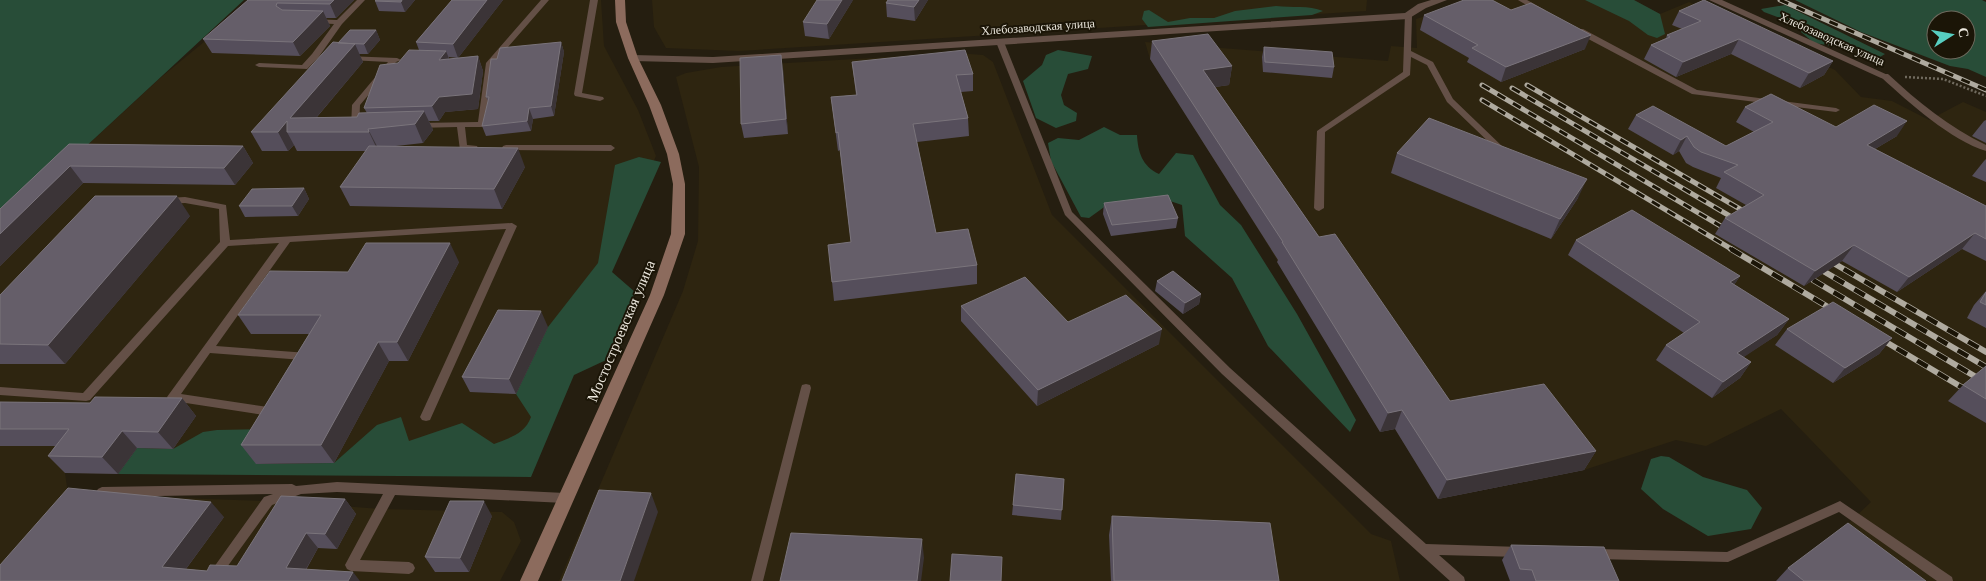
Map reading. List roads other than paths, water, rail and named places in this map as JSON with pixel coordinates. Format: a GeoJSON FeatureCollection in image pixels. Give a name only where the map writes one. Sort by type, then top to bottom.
{"type":"FeatureCollection","features":[{"type":"Feature","properties":{"kind":"main road","name":"Мостостроевская улица"},"geometry":{"type":"LineString","coordinates":[[529,581],[657,295],[678,234],[679,184],[672,154],[655,105],[633,58],[621,22],[620,0]]}},
{"type":"Feature","properties":{"kind":"street"},"geometry":{"type":"LineString","coordinates":[[1408,16],[1422,3],[1442,0]]}},
{"type":"Feature","properties":{"kind":"street","name":"Хлебозаводская улица"},"geometry":{"type":"LineString","coordinates":[[1714,0],[1885,76]]}},
{"type":"Feature","properties":{"kind":"street","name":"Хлебозаводская улица"},"geometry":{"type":"LineString","coordinates":[[633,58],[713,60],[1408,16]]}},
{"type":"Feature","properties":{"kind":"lane"},"geometry":{"type":"LineString","coordinates":[[259,64],[304,67],[316,56],[339,22],[361,0]]}},
{"type":"Feature","properties":{"kind":"lane"},"geometry":{"type":"LineString","coordinates":[[413,126],[482,124],[490,63],[545,0]]}},
{"type":"Feature","properties":{"kind":"lane"},"geometry":{"type":"LineString","coordinates":[[594,0],[578,94],[600,99]]}},
{"type":"Feature","properties":{"kind":"lane"},"geometry":{"type":"LineString","coordinates":[[1522,0],[1548,14]]}},
{"type":"Feature","properties":{"kind":"lane"},"geometry":{"type":"LineString","coordinates":[[1319,208],[1321,131],[1407,73],[1408,16]]}},
{"type":"Feature","properties":{"kind":"lane"},"geometry":{"type":"LineString","coordinates":[[309,21],[339,22]]}},
{"type":"Feature","properties":{"kind":"lane"},"geometry":{"type":"LineString","coordinates":[[1574,27],[1695,92],[1836,110]]}},
{"type":"Feature","properties":{"kind":"lane"},"geometry":{"type":"LineString","coordinates":[[1000,42],[1068,213],[1226,370],[1459,581]]}},
{"type":"Feature","properties":{"kind":"lane"},"geometry":{"type":"LineString","coordinates":[[1407,52],[1430,64],[1450,100],[1500,148]]}},
{"type":"Feature","properties":{"kind":"lane"},"geometry":{"type":"LineString","coordinates":[[316,56],[325,56]]}},
{"type":"Feature","properties":{"kind":"lane"},"geometry":{"type":"LineString","coordinates":[[345,57],[404,60]]}},
{"type":"Feature","properties":{"kind":"lane"},"geometry":{"type":"LineString","coordinates":[[365,128],[355,128],[356,105],[394,60]]}},
{"type":"Feature","properties":{"kind":"lane"},"geometry":{"type":"LineString","coordinates":[[480,62],[490,63]]}},
{"type":"Feature","properties":{"kind":"lane"},"geometry":{"type":"LineString","coordinates":[[1885,76],[1906,96],[1971,141],[1986,148]]}},
{"type":"Feature","properties":{"kind":"lane"},"geometry":{"type":"LineString","coordinates":[[462,125],[463,148],[483,148]]}},
{"type":"Feature","properties":{"kind":"lane"},"geometry":{"type":"LineString","coordinates":[[493,148],[611,148]]}},
{"type":"Feature","properties":{"kind":"lane"},"geometry":{"type":"LineString","coordinates":[[157,202],[185,200],[223,207],[225,243]]}},
{"type":"Feature","properties":{"kind":"lane"},"geometry":{"type":"LineString","coordinates":[[0,390],[86,397],[225,243],[512,226],[426,417]]}},
{"type":"Feature","properties":{"kind":"lane"},"geometry":{"type":"LineString","coordinates":[[282,396],[272,412],[173,397],[287,239]]}},
{"type":"Feature","properties":{"kind":"lane"},"geometry":{"type":"LineString","coordinates":[[208,350],[308,357],[302,365]]}},
{"type":"Feature","properties":{"kind":"lane"},"geometry":{"type":"LineString","coordinates":[[757,581],[806,388]]}},
{"type":"Feature","properties":{"kind":"lane"},"geometry":{"type":"LineString","coordinates":[[98,492],[337,487],[565,498]]}},
{"type":"Feature","properties":{"kind":"lane"},"geometry":{"type":"LineString","coordinates":[[210,581],[268,501],[301,489]]}},
{"type":"Feature","properties":{"kind":"lane"},"geometry":{"type":"LineString","coordinates":[[392,489],[351,566],[409,568]]}},
{"type":"Feature","properties":{"kind":"lane"},"geometry":{"type":"LineString","coordinates":[[1581,553],[1728,557],[1840,506],[1948,581]]}},
{"type":"Feature","properties":{"kind":"lane"},"geometry":{"type":"LineString","coordinates":[[1424,549],[1532,552]]}},
{"type":"Feature","properties":{"kind":"railway"},"geometry":{"type":"LineString","coordinates":[[1780,0],[1986,90]]}},
{"type":"Feature","properties":{"kind":"railway"},"geometry":{"type":"LineString","coordinates":[[1482,85],[1724,228]]}},
{"type":"Feature","properties":{"kind":"railway"},"geometry":{"type":"LineString","coordinates":[[1527,85],[1752,216]]}},
{"type":"Feature","properties":{"kind":"railway"},"geometry":{"type":"LineString","coordinates":[[1512,88],[1740,222]]}},
{"type":"Feature","properties":{"kind":"railway"},"geometry":{"type":"LineString","coordinates":[[1482,100],[1733,250]]}},
{"type":"Feature","properties":{"kind":"railway"},"geometry":{"type":"LineString","coordinates":[[1731,249],[1838,313]]}},
{"type":"Feature","properties":{"kind":"railway"},"geometry":{"type":"LineString","coordinates":[[1823,257],[1986,352]]}},
{"type":"Feature","properties":{"kind":"railway"},"geometry":{"type":"LineString","coordinates":[[1813,265],[1986,367]]}},
{"type":"Feature","properties":{"kind":"railway"},"geometry":{"type":"LineString","coordinates":[[1813,280],[1986,383]]}},
{"type":"Feature","properties":{"kind":"railway"},"geometry":{"type":"LineString","coordinates":[[1876,336],[1973,394]]}}]}
